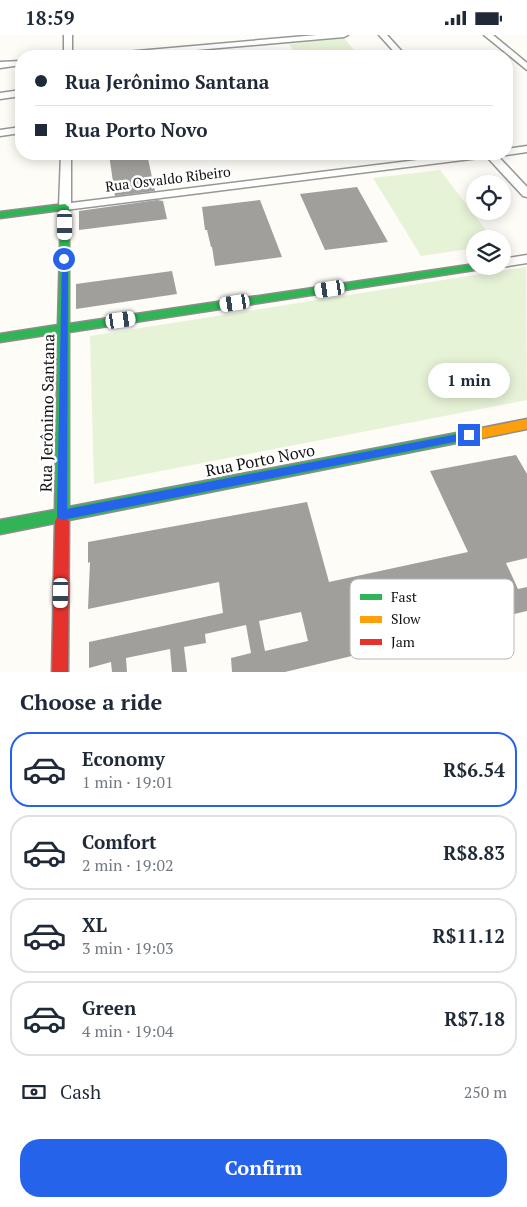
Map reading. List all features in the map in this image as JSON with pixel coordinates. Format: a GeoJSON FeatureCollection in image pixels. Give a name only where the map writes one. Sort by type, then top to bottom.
{"type":"FeatureCollection","features":[{"type":"Feature","properties":{"kind":"street"},"geometry":{"type":"LineString","coordinates":[[68,35],[68,50]]}},
{"type":"Feature","properties":{"kind":"street"},"geometry":{"type":"LineString","coordinates":[[173,50],[344,35]]}},
{"type":"Feature","properties":{"kind":"street"},"geometry":{"type":"LineString","coordinates":[[383,35],[397,50]]}},
{"type":"Feature","properties":{"kind":"street"},"geometry":{"type":"LineString","coordinates":[[488,35],[506,50]]}},
{"type":"Feature","properties":{"kind":"street"},"geometry":{"type":"LineString","coordinates":[[513,56],[527,67]]}},
{"type":"Feature","properties":{"kind":"street"},"geometry":{"type":"LineString","coordinates":[[0,65],[15,64]]}},
{"type":"Feature","properties":{"kind":"street"},"geometry":{"type":"LineString","coordinates":[[0,95],[15,94]]}},
{"type":"Feature","properties":{"kind":"street"},"geometry":{"type":"LineString","coordinates":[[0,133],[15,131]]}},
{"type":"Feature","properties":{"kind":"street"},"geometry":{"type":"LineString","coordinates":[[513,151],[527,149]]}},
{"type":"Feature","properties":{"kind":"street","name":"Rua Jerônimo Santana"},"geometry":{"type":"LineString","coordinates":[[60,672],[66,160]]}},
{"type":"Feature","properties":{"kind":"street","name":"Rua Osvaldo Ribeiro"},"geometry":{"type":"LineString","coordinates":[[0,215],[442,160]]}},
{"type":"Feature","properties":{"kind":"street"},"geometry":{"type":"LineString","coordinates":[[496,160],[527,193]]}},
{"type":"Feature","properties":{"kind":"street"},"geometry":{"type":"LineString","coordinates":[[511,262],[527,259]]}},
{"type":"Feature","properties":{"kind":"street"},"geometry":{"type":"LineString","coordinates":[[0,338],[466,268]]}},
{"type":"Feature","properties":{"kind":"street","name":"Rua Porto Novo"},"geometry":{"type":"LineString","coordinates":[[0,527],[527,424]]}},
{"type":"Feature","properties":{"kind":"green space"},"geometry":{"type":"Polygon","coordinates":[[[344,38],[354,50],[293,50],[289,44],[344,38]]]}},
{"type":"Feature","properties":{"kind":"green space"},"geometry":{"type":"Polygon","coordinates":[[[440,170],[466,204],[466,220],[478,220],[486,230],[466,230],[466,249],[421,256],[373,178],[440,170]]]}},
{"type":"Feature","properties":{"kind":"green space"},"geometry":{"type":"Polygon","coordinates":[[[526,267],[527,400],[94,484],[90,336],[475,275],[511,275],[511,269],[526,267]]]}},
{"type":"Feature","properties":{"kind":"building"},"geometry":{"type":"Polygon","coordinates":[[[110,160],[148,160],[155,191],[115,196],[110,160]]]}},
{"type":"Feature","properties":{"kind":"building"},"geometry":{"type":"Polygon","coordinates":[[[357,187],[388,242],[325,250],[300,194],[357,187]]]}},
{"type":"Feature","properties":{"kind":"building"},"geometry":{"type":"Polygon","coordinates":[[[157,200],[163,201],[167,219],[79,230],[79,211],[157,200]]]}},
{"type":"Feature","properties":{"kind":"building"},"geometry":{"type":"Polygon","coordinates":[[[260,200],[282,257],[215,266],[212,247],[207,230],[205,230],[202,207],[260,200]]]}},
{"type":"Feature","properties":{"kind":"building"},"geometry":{"type":"Polygon","coordinates":[[[172,271],[177,294],[76,309],[76,284],[172,271]]]}},
{"type":"Feature","properties":{"kind":"building"},"geometry":{"type":"Polygon","coordinates":[[[516,455],[527,474],[527,558],[506,563],[513,579],[350,579],[350,656],[285,672],[232,672],[231,658],[251,653],[246,625],[205,634],[206,643],[184,647],[187,672],[172,672],[170,649],[126,658],[127,672],[112,672],[111,662],[89,668],[89,642],[223,613],[219,582],[88,609],[90,562],[88,563],[88,542],[307,502],[329,582],[468,552],[430,471],[516,455]],[[301,612],[259,621],[265,651],[308,641],[301,612]]]}},
{"type":"Feature","properties":{"kind":"building"},"geometry":{"type":"Polygon","coordinates":[[[514,580],[518,589],[527,587],[527,611],[514,614],[514,580]]]}},
{"type":"Feature","properties":{"kind":"traffic: fast"},"geometry":{"type":"LineString","coordinates":[[0,215],[65,207],[62,522]]}},
{"type":"Feature","properties":{"kind":"traffic: fast"},"geometry":{"type":"LineString","coordinates":[[0,338],[466,268]]}},
{"type":"Feature","properties":{"kind":"traffic: fast"},"geometry":{"type":"LineString","coordinates":[[0,527],[462,437]]}},
{"type":"Feature","properties":{"kind":"traffic: slow"},"geometry":{"type":"LineString","coordinates":[[462,437],[527,424]]}},
{"type":"Feature","properties":{"kind":"traffic: jam"},"geometry":{"type":"LineString","coordinates":[[60,672],[62,522]]}},
{"type":"Feature","properties":{"kind":"route"},"geometry":{"type":"LineString","coordinates":[[64,259],[62,515],[469,435]]}}]}
